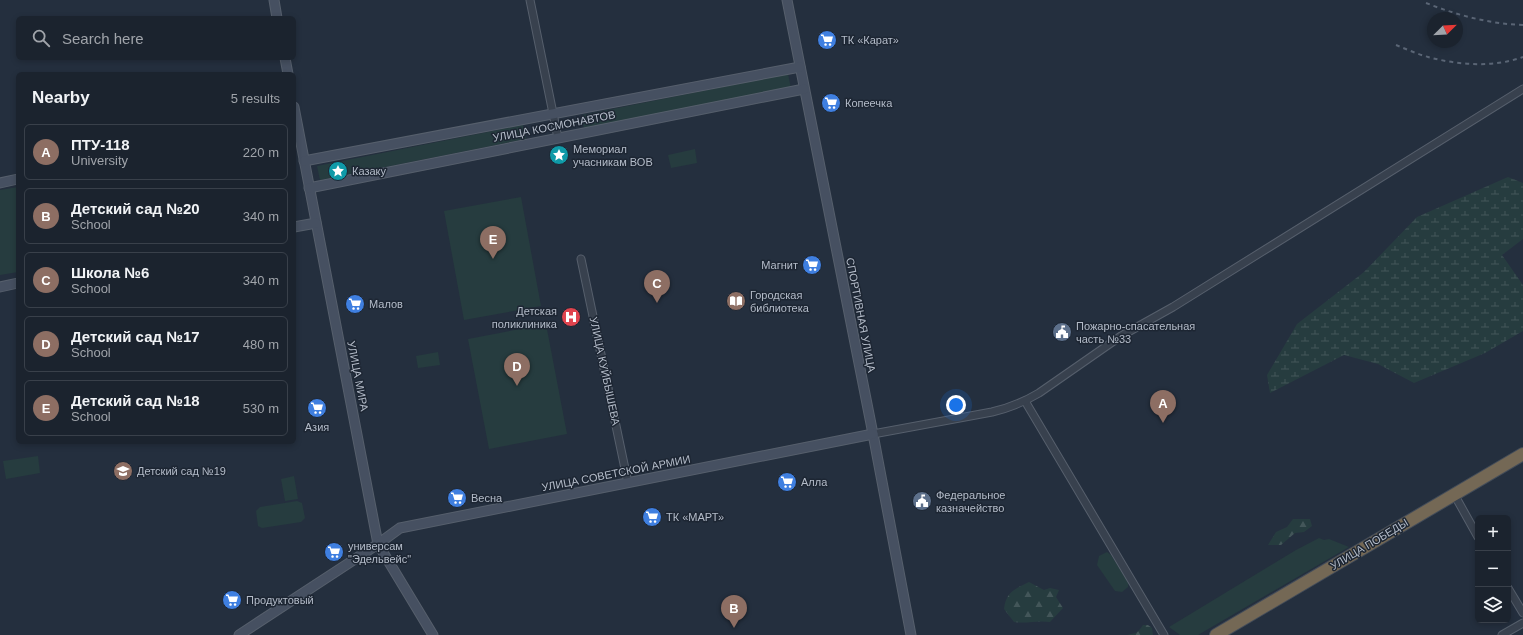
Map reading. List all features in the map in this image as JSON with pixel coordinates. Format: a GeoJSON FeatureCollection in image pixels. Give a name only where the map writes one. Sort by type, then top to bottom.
{"type":"FeatureCollection","features":[{"type":"Feature","properties":{"kind":"highway","name":"УЛИЦА ПОБЕДЫ"},"geometry":{"type":"LineString","coordinates":[[1216,635],[1523,454]]}},
{"type":"Feature","properties":{"kind":"street"},"geometry":{"type":"LineString","coordinates":[[274,0],[277,16]]}},
{"type":"Feature","properties":{"kind":"street"},"geometry":{"type":"LineString","coordinates":[[530,0],[558,138]]}},
{"type":"Feature","properties":{"kind":"street","name":"СПОРТИВНАЯ УЛИЦА"},"geometry":{"type":"LineString","coordinates":[[787,0],[873,434],[911,635]]}},
{"type":"Feature","properties":{"kind":"street"},"geometry":{"type":"LineString","coordinates":[[285,60],[288,72]]}},
{"type":"Feature","properties":{"kind":"street","name":"УЛИЦА КОСМОНАВТОВ"},"geometry":{"type":"LineString","coordinates":[[304,161],[800,67]]}},
{"type":"Feature","properties":{"kind":"street","name":"УЛИЦА КОСМОНАВТОВ"},"geometry":{"type":"LineString","coordinates":[[309,188],[804,88]]}},
{"type":"Feature","properties":{"kind":"street","name":"УЛИЦА СОВЕТСКОЙ АРМИИ"},"geometry":{"type":"LineString","coordinates":[[239,635],[400,528],[873,434],[992,412],[1008,408],[1025,401],[1039,393],[1121,336],[1209,284],[1523,89]]}},
{"type":"Feature","properties":{"kind":"street","name":"УЛИЦА МИРА"},"geometry":{"type":"LineString","coordinates":[[296,124],[378,544],[433,635]]}},
{"type":"Feature","properties":{"kind":"street"},"geometry":{"type":"LineString","coordinates":[[0,183],[16,179]]}},
{"type":"Feature","properties":{"kind":"street"},"geometry":{"type":"LineString","coordinates":[[296,227],[316,223]]}},
{"type":"Feature","properties":{"kind":"street","name":"УЛИЦА КУЙБЫШЕВА"},"geometry":{"type":"LineString","coordinates":[[581,259],[628,483]]}},
{"type":"Feature","properties":{"kind":"street"},"geometry":{"type":"LineString","coordinates":[[0,287],[16,283]]}},
{"type":"Feature","properties":{"kind":"street"},"geometry":{"type":"LineString","coordinates":[[1025,401],[1164,635]]}},
{"type":"Feature","properties":{"kind":"street"},"geometry":{"type":"LineString","coordinates":[[1454,494],[1475,532]]}},
{"type":"Feature","properties":{"kind":"street"},"geometry":{"type":"LineString","coordinates":[[1511,593],[1523,613]]}},
{"type":"Feature","properties":{"kind":"street"},"geometry":{"type":"LineString","coordinates":[[1502,635],[1523,623]]}},
{"type":"Feature","properties":{"kind":"green space"},"geometry":{"type":"Polygon","coordinates":[[[788,74],[791,88],[584,129],[582,115],[788,74]]]}},
{"type":"Feature","properties":{"kind":"green space"},"geometry":{"type":"Polygon","coordinates":[[[523,125],[526,139],[320,180],[317,166],[523,125]]]}},
{"type":"Feature","properties":{"kind":"green space"},"geometry":{"type":"Polygon","coordinates":[[[695,149],[697,163],[671,168],[668,155],[695,149]]]}},
{"type":"Feature","properties":{"kind":"green space"},"geometry":{"type":"Polygon","coordinates":[[[1508,177],[1523,183],[1523,239],[1502,255],[1523,285],[1523,331],[1485,353],[1414,383],[1378,364],[1344,355],[1270,393],[1267,375],[1297,324],[1364,272],[1417,217],[1508,177]]]}},
{"type":"Feature","properties":{"kind":"green space"},"geometry":{"type":"Polygon","coordinates":[[[16,187],[16,272],[0,275],[0,190],[16,187]]]}},
{"type":"Feature","properties":{"kind":"green space"},"geometry":{"type":"Polygon","coordinates":[[[521,197],[541,306],[464,320],[444,211],[521,197]]]}},
{"type":"Feature","properties":{"kind":"green space"},"geometry":{"type":"Polygon","coordinates":[[[546,324],[567,434],[489,449],[468,339],[546,324]]]}},
{"type":"Feature","properties":{"kind":"green space"},"geometry":{"type":"Polygon","coordinates":[[[438,352],[440,365],[418,368],[416,356],[438,352]]]}},
{"type":"Feature","properties":{"kind":"green space"},"geometry":{"type":"Polygon","coordinates":[[[38,456],[40,473],[6,479],[3,461],[38,456]]]}},
{"type":"Feature","properties":{"kind":"green space"},"geometry":{"type":"Polygon","coordinates":[[[294,476],[298,499],[285,501],[281,479],[294,476]]]}},
{"type":"Feature","properties":{"kind":"green space"},"geometry":{"type":"Polygon","coordinates":[[[297,501],[302,503],[305,518],[301,522],[262,528],[258,526],[256,511],[260,507],[297,501]]]}},
{"type":"Feature","properties":{"kind":"green space"},"geometry":{"type":"Polygon","coordinates":[[[1293,519],[1310,519],[1312,526],[1304,532],[1295,533],[1281,545],[1268,545],[1276,532],[1287,527],[1293,519]]]}},
{"type":"Feature","properties":{"kind":"green space"},"geometry":{"type":"Polygon","coordinates":[[[1319,538],[1324,540],[1329,539],[1349,547],[1198,635],[1180,635],[1169,627],[1296,550],[1319,538]]]}},
{"type":"Feature","properties":{"kind":"green space"},"geometry":{"type":"Polygon","coordinates":[[[1107,552],[1111,555],[1128,582],[1128,587],[1122,592],[1115,591],[1097,565],[1099,556],[1107,552]]]}},
{"type":"Feature","properties":{"kind":"green space"},"geometry":{"type":"Polygon","coordinates":[[[1029,582],[1044,590],[1050,588],[1059,590],[1056,597],[1063,608],[1050,622],[1014,622],[1004,609],[1009,595],[1015,589],[1029,582]]]}},
{"type":"Feature","properties":{"kind":"green space"},"geometry":{"type":"Polygon","coordinates":[[[1143,625],[1148,625],[1152,628],[1153,635],[1127,635],[1136,633],[1143,625]]]}},
{"type":"Feature","properties":{"kind":"railway"},"geometry":{"type":"LineString","coordinates":[[1426,3],[1473,18],[1498,23],[1523,25]]}},
{"type":"Feature","properties":{"kind":"railway"},"geometry":{"type":"LineString","coordinates":[[1396,45],[1428,57],[1451,62],[1488,64],[1500,63],[1523,57]]}},
{"type":"Feature","properties":{"kind":"place","name":"ТК «Карат»"},"geometry":{"type":"Point","coordinates":[827,40]}},
{"type":"Feature","properties":{"kind":"place","name":"Копеечка"},"geometry":{"type":"Point","coordinates":[831,103]}},
{"type":"Feature","properties":{"kind":"place","name":"Мемориал учасникам ВОВ"},"geometry":{"type":"Point","coordinates":[559,155]}},
{"type":"Feature","properties":{"kind":"place","name":"Казаку"},"geometry":{"type":"Point","coordinates":[338,171]}},
{"type":"Feature","properties":{"kind":"place","name":"Детский сад №18"},"geometry":{"type":"Point","coordinates":[493,259]}},
{"type":"Feature","properties":{"kind":"place","name":"Магнит"},"geometry":{"type":"Point","coordinates":[812,265]}},
{"type":"Feature","properties":{"kind":"place","name":"Городская библиотека"},"geometry":{"type":"Point","coordinates":[736,301]}},
{"type":"Feature","properties":{"kind":"place","name":"Школа №6"},"geometry":{"type":"Point","coordinates":[657,303]}},
{"type":"Feature","properties":{"kind":"place","name":"Малов"},"geometry":{"type":"Point","coordinates":[355,304]}},
{"type":"Feature","properties":{"kind":"place","name":"Детская поликлиника"},"geometry":{"type":"Point","coordinates":[571,317]}},
{"type":"Feature","properties":{"kind":"place","name":"Пожарно-спасательная часть №33"},"geometry":{"type":"Point","coordinates":[1062,332]}},
{"type":"Feature","properties":{"kind":"place","name":"Детский сад №17"},"geometry":{"type":"Point","coordinates":[517,386]}},
{"type":"Feature","properties":{"kind":"place","name":"Азия"},"geometry":{"type":"Point","coordinates":[317,408]}},
{"type":"Feature","properties":{"kind":"place","name":"ПТУ-118"},"geometry":{"type":"Point","coordinates":[1163,423]}},
{"type":"Feature","properties":{"kind":"place","name":"Детский сад №19"},"geometry":{"type":"Point","coordinates":[123,471]}},
{"type":"Feature","properties":{"kind":"place","name":"Алла"},"geometry":{"type":"Point","coordinates":[787,482]}},
{"type":"Feature","properties":{"kind":"place","name":"Весна"},"geometry":{"type":"Point","coordinates":[457,498]}},
{"type":"Feature","properties":{"kind":"place","name":"Федеральное казначейство"},"geometry":{"type":"Point","coordinates":[922,501]}},
{"type":"Feature","properties":{"kind":"place","name":"ТК «МАРТ»"},"geometry":{"type":"Point","coordinates":[652,517]}},
{"type":"Feature","properties":{"kind":"place","name":"универсам \"Эдельвейс\""},"geometry":{"type":"Point","coordinates":[334,552]}},
{"type":"Feature","properties":{"kind":"place","name":"Продуктовый"},"geometry":{"type":"Point","coordinates":[232,600]}},
{"type":"Feature","properties":{"kind":"place","name":"Детский сад №20"},"geometry":{"type":"Point","coordinates":[734,628]}}]}
